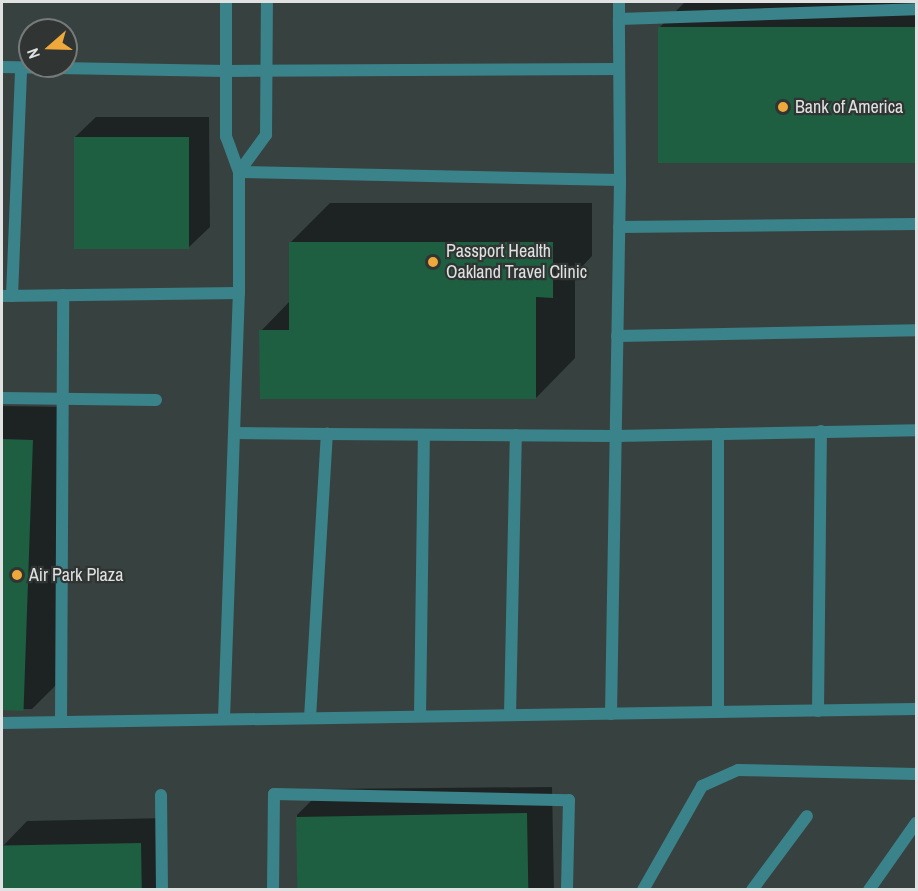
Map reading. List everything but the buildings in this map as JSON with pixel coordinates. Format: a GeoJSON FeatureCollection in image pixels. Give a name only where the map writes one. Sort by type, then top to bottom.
{"type":"FeatureCollection","features":[{"type":"Feature","properties":{"kind":"lane"},"geometry":{"type":"LineString","coordinates":[[224,719],[239,293],[239,171],[226,137],[226,2]]}},
{"type":"Feature","properties":{"kind":"lane"},"geometry":{"type":"LineString","coordinates":[[239,171],[266,135],[267,2]]}},
{"type":"Feature","properties":{"kind":"lane"},"geometry":{"type":"LineString","coordinates":[[611,714],[620,180],[619,2]]}},
{"type":"Feature","properties":{"kind":"lane"},"geometry":{"type":"LineString","coordinates":[[619,19],[916,9]]}},
{"type":"Feature","properties":{"kind":"lane"},"geometry":{"type":"LineString","coordinates":[[2,67],[18,68]]}},
{"type":"Feature","properties":{"kind":"lane"},"geometry":{"type":"LineString","coordinates":[[78,69],[226,71],[619,69]]}},
{"type":"Feature","properties":{"kind":"lane"},"geometry":{"type":"LineString","coordinates":[[20,78],[7,296],[239,293]]}},
{"type":"Feature","properties":{"kind":"lane"},"geometry":{"type":"LineString","coordinates":[[239,171],[620,180]]}},
{"type":"Feature","properties":{"kind":"lane"},"geometry":{"type":"LineString","coordinates":[[619,227],[916,224]]}},
{"type":"Feature","properties":{"kind":"lane"},"geometry":{"type":"LineString","coordinates":[[61,722],[63,295]]}},
{"type":"Feature","properties":{"kind":"lane"},"geometry":{"type":"LineString","coordinates":[[617,336],[916,330]]}},
{"type":"Feature","properties":{"kind":"lane"},"geometry":{"type":"LineString","coordinates":[[2,398],[156,400]]}},
{"type":"Feature","properties":{"kind":"lane"},"geometry":{"type":"LineString","coordinates":[[234,433],[615,436],[916,430]]}},
{"type":"Feature","properties":{"kind":"lane"},"geometry":{"type":"LineString","coordinates":[[818,711],[821,431]]}},
{"type":"Feature","properties":{"kind":"lane"},"geometry":{"type":"LineString","coordinates":[[310,718],[327,434]]}},
{"type":"Feature","properties":{"kind":"lane"},"geometry":{"type":"LineString","coordinates":[[718,434],[718,712]]}},
{"type":"Feature","properties":{"kind":"lane"},"geometry":{"type":"LineString","coordinates":[[420,716],[424,435]]}},
{"type":"Feature","properties":{"kind":"lane"},"geometry":{"type":"LineString","coordinates":[[510,715],[516,435]]}},
{"type":"Feature","properties":{"kind":"lane"},"geometry":{"type":"LineString","coordinates":[[2,723],[916,709]]}},
{"type":"Feature","properties":{"kind":"lane"},"geometry":{"type":"LineString","coordinates":[[643,890],[702,786],[738,770],[916,774]]}},
{"type":"Feature","properties":{"kind":"lane"},"geometry":{"type":"LineString","coordinates":[[273,890],[274,794],[569,800],[567,890]]}},
{"type":"Feature","properties":{"kind":"lane"},"geometry":{"type":"LineString","coordinates":[[161,795],[162,890]]}},
{"type":"Feature","properties":{"kind":"lane"},"geometry":{"type":"LineString","coordinates":[[752,890],[807,816]]}},
{"type":"Feature","properties":{"kind":"lane"},"geometry":{"type":"LineString","coordinates":[[869,890],[916,822]]}},
{"type":"Feature","properties":{"kind":"shaded area"},"geometry":{"type":"Polygon","coordinates":[[[2,2],[916,2],[916,889],[2,889],[2,2]]]}},
{"type":"Feature","properties":{"kind":"place","name":"Bank of America"},"geometry":{"type":"Point","coordinates":[783,107]}},
{"type":"Feature","properties":{"kind":"place","name":"Passport Health Oakland Travel Clinic"},"geometry":{"type":"Point","coordinates":[433,262]}},
{"type":"Feature","properties":{"kind":"place","name":"Air Park Plaza"},"geometry":{"type":"Point","coordinates":[17,575]}}]}
